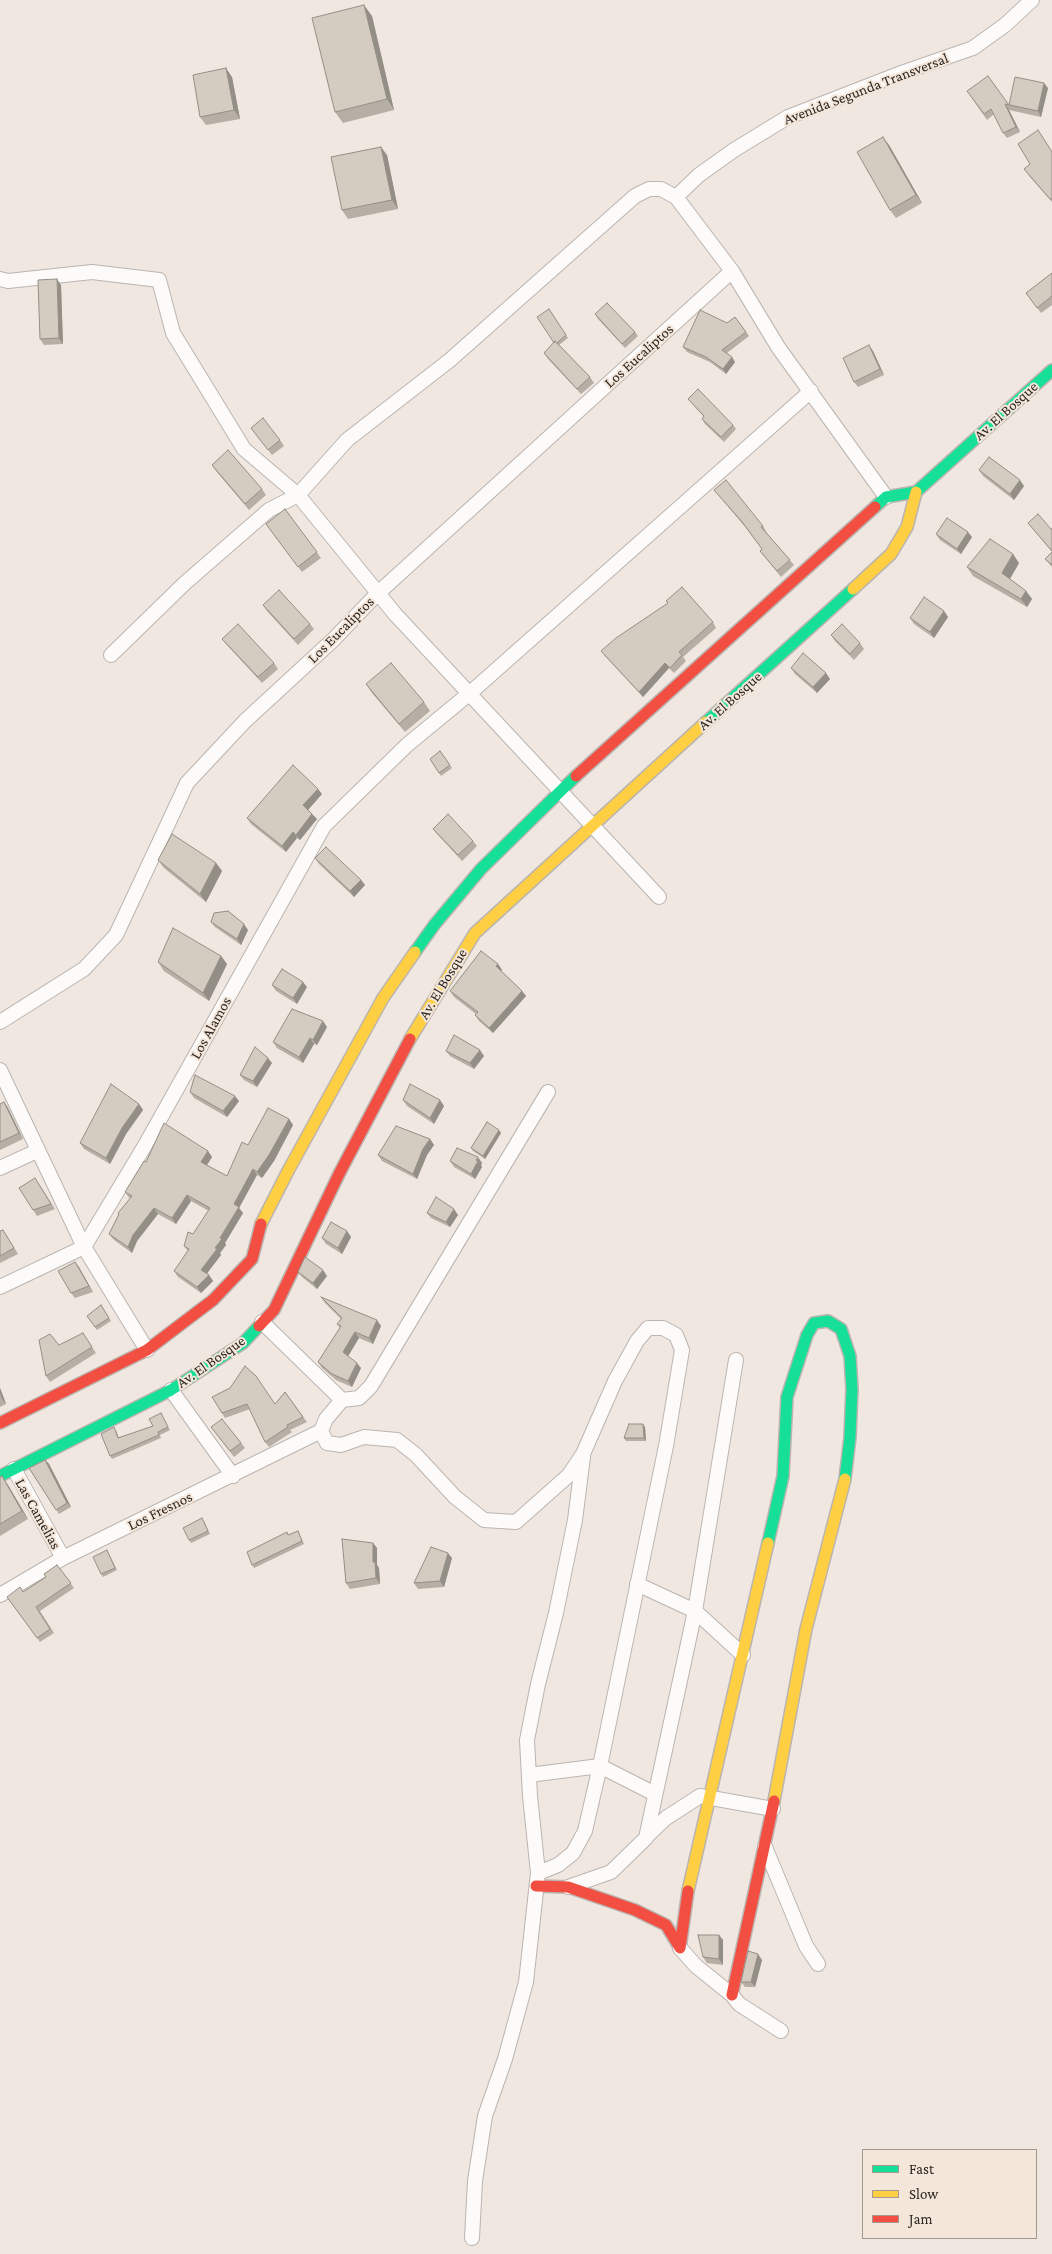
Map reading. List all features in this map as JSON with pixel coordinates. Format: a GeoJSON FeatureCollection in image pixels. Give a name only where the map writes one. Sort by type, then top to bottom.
{"type":"FeatureCollection","features":[{"type":"Feature","properties":{"kind":"street","name":"Avenida Segunda Transversal"},"geometry":{"type":"LineString","coordinates":[[676,197],[699,175],[734,150],[788,117],[904,72],[973,48],[1005,25],[1032,0]]}},
{"type":"Feature","properties":{"kind":"street"},"geometry":{"type":"LineString","coordinates":[[111,655],[185,583],[270,510],[298,495],[347,440],[450,360],[635,196],[649,189],[661,188],[676,197],[732,271],[778,347],[811,390],[886,497]]}},
{"type":"Feature","properties":{"kind":"street","name":"Los Eucaliptos"},"geometry":{"type":"LineString","coordinates":[[0,1022],[84,969],[116,935],[187,783],[245,721],[334,639],[377,594],[732,271]]}},
{"type":"Feature","properties":{"kind":"street"},"geometry":{"type":"LineString","coordinates":[[0,280],[8,282],[92,272],[158,280],[174,333],[244,449],[298,495],[377,594],[659,897]]}},
{"type":"Feature","properties":{"kind":"street","name":"Av. El Bosque"},"geometry":{"type":"LineString","coordinates":[[0,1476],[171,1390],[243,1343],[274,1310],[339,1174],[419,1023],[474,933],[892,554],[908,528],[916,492],[1052,370]]}},
{"type":"Feature","properties":{"kind":"street","name":"Los Alamos"},"geometry":{"type":"LineString","coordinates":[[84,1247],[147,1142],[324,826],[407,745],[470,693],[811,390]]}},
{"type":"Feature","properties":{"kind":"street"},"geometry":{"type":"LineString","coordinates":[[0,1423],[147,1350],[213,1300],[252,1259],[260,1227],[284,1179],[383,998],[434,924],[481,869],[560,791],[886,497],[916,492]]}},
{"type":"Feature","properties":{"kind":"street"},"geometry":{"type":"LineString","coordinates":[[0,1070],[84,1247],[147,1350]]}},
{"type":"Feature","properties":{"kind":"street"},"geometry":{"type":"LineString","coordinates":[[537,1880],[573,1853],[585,1831],[666,1446],[682,1350],[676,1335],[664,1328],[648,1328],[637,1341],[614,1381],[583,1454],[569,1476],[516,1522],[484,1520],[455,1497],[416,1455],[397,1440],[364,1437],[341,1445],[327,1443],[321,1431],[326,1419],[342,1400],[359,1398],[371,1386],[548,1092]]}},
{"type":"Feature","properties":{"kind":"street"},"geometry":{"type":"LineString","coordinates":[[0,1168],[37,1151]]}},
{"type":"Feature","properties":{"kind":"street"},"geometry":{"type":"LineString","coordinates":[[0,1288],[84,1247]]}},
{"type":"Feature","properties":{"kind":"street"},"geometry":{"type":"LineString","coordinates":[[262,1322],[342,1400]]}},
{"type":"Feature","properties":{"kind":"street"},"geometry":{"type":"LineString","coordinates":[[680,1948],[686,1901],[783,1476],[787,1396],[814,1323],[828,1322],[841,1329],[850,1356],[852,1389],[849,1446],[844,1489],[806,1629],[773,1809],[732,1995]]}},
{"type":"Feature","properties":{"kind":"street"},"geometry":{"type":"LineString","coordinates":[[646,1838],[695,1611],[736,1360]]}},
{"type":"Feature","properties":{"kind":"street"},"geometry":{"type":"LineString","coordinates":[[171,1390],[233,1476]]}},
{"type":"Feature","properties":{"kind":"street","name":"Los Fresnos"},"geometry":{"type":"LineString","coordinates":[[0,1595],[63,1558],[233,1476],[321,1431]]}},
{"type":"Feature","properties":{"kind":"street"},"geometry":{"type":"LineString","coordinates":[[472,2238],[475,2181],[485,2116],[505,2059],[526,1982],[537,1880],[527,1740],[575,1520],[583,1454]]}},
{"type":"Feature","properties":{"kind":"street","name":"Las Camelias"},"geometry":{"type":"LineString","coordinates":[[14,1469],[63,1558]]}},
{"type":"Feature","properties":{"kind":"street"},"geometry":{"type":"LineString","coordinates":[[637,1584],[695,1611],[743,1655]]}},
{"type":"Feature","properties":{"kind":"street"},"geometry":{"type":"LineString","coordinates":[[529,1775],[600,1766],[655,1794]]}},
{"type":"Feature","properties":{"kind":"street"},"geometry":{"type":"LineString","coordinates":[[568,1887],[612,1872],[666,1818],[700,1796],[711,1796],[773,1809]]}},
{"type":"Feature","properties":{"kind":"street"},"geometry":{"type":"LineString","coordinates":[[765,1847],[806,1946],[818,1964]]}},
{"type":"Feature","properties":{"kind":"street"},"geometry":{"type":"LineString","coordinates":[[537,1880],[568,1887],[635,1910],[666,1925],[680,1948],[696,1966],[732,1995],[739,2004],[781,2031]]}},
{"type":"Feature","properties":{"kind":"building"},"geometry":{"type":"Polygon","coordinates":[[[364,5],[387,99],[335,112],[312,18],[364,5]]]}},
{"type":"Feature","properties":{"kind":"building"},"geometry":{"type":"Polygon","coordinates":[[[226,68],[234,110],[200,117],[193,75],[226,68]]]}},
{"type":"Feature","properties":{"kind":"building"},"geometry":{"type":"Polygon","coordinates":[[[988,76],[1009,105],[1005,104],[1016,127],[1003,133],[991,109],[984,114],[967,91],[988,76]]]}},
{"type":"Feature","properties":{"kind":"building"},"geometry":{"type":"Polygon","coordinates":[[[1015,77],[1044,83],[1038,111],[1009,105],[1015,77]]]}},
{"type":"Feature","properties":{"kind":"building"},"geometry":{"type":"Polygon","coordinates":[[[1038,130],[1052,152],[1052,199],[1024,169],[1030,164],[1018,144],[1038,130]]]}},
{"type":"Feature","properties":{"kind":"building"},"geometry":{"type":"Polygon","coordinates":[[[883,137],[916,195],[890,210],[857,152],[883,137]]]}},
{"type":"Feature","properties":{"kind":"building"},"geometry":{"type":"Polygon","coordinates":[[[381,147],[392,200],[342,210],[331,157],[381,147]]]}},
{"type":"Feature","properties":{"kind":"building"},"geometry":{"type":"Polygon","coordinates":[[[1052,273],[1052,296],[1037,308],[1026,293],[1052,273]]]}},
{"type":"Feature","properties":{"kind":"building"},"geometry":{"type":"Polygon","coordinates":[[[57,279],[59,338],[40,339],[38,280],[57,279]]]}},
{"type":"Feature","properties":{"kind":"building"},"geometry":{"type":"Polygon","coordinates":[[[607,303],[635,332],[622,344],[595,314],[607,303]]]}},
{"type":"Feature","properties":{"kind":"building"},"geometry":{"type":"Polygon","coordinates":[[[549,309],[566,335],[557,343],[555,341],[554,343],[537,317],[549,309]]]}},
{"type":"Feature","properties":{"kind":"building"},"geometry":{"type":"Polygon","coordinates":[[[700,310],[727,323],[735,317],[746,332],[722,350],[732,357],[723,369],[706,357],[683,347],[700,310]]]}},
{"type":"Feature","properties":{"kind":"building"},"geometry":{"type":"Polygon","coordinates":[[[555,341],[590,377],[577,389],[544,353],[555,341]]]}},
{"type":"Feature","properties":{"kind":"building"},"geometry":{"type":"Polygon","coordinates":[[[869,345],[880,369],[854,382],[843,358],[869,345]]]}},
{"type":"Feature","properties":{"kind":"building"},"geometry":{"type":"Polygon","coordinates":[[[698,389],[733,425],[721,437],[702,419],[704,416],[688,399],[698,389]]]}},
{"type":"Feature","properties":{"kind":"building"},"geometry":{"type":"Polygon","coordinates":[[[263,418],[280,440],[268,450],[251,428],[263,418]]]}},
{"type":"Feature","properties":{"kind":"building"},"geometry":{"type":"Polygon","coordinates":[[[228,450],[262,489],[245,504],[212,465],[228,450]]]}},
{"type":"Feature","properties":{"kind":"building"},"geometry":{"type":"Polygon","coordinates":[[[989,457],[1020,480],[1010,494],[979,470],[989,457]]]}},
{"type":"Feature","properties":{"kind":"building"},"geometry":{"type":"Polygon","coordinates":[[[726,480],[763,526],[761,527],[790,560],[777,571],[760,551],[762,549],[743,523],[714,490],[726,480]]]}},
{"type":"Feature","properties":{"kind":"building"},"geometry":{"type":"Polygon","coordinates":[[[285,509],[317,552],[298,567],[266,524],[285,509]]]}},
{"type":"Feature","properties":{"kind":"building"},"geometry":{"type":"Polygon","coordinates":[[[1038,514],[1052,529],[1052,551],[1028,523],[1038,514]]]}},
{"type":"Feature","properties":{"kind":"building"},"geometry":{"type":"Polygon","coordinates":[[[947,518],[968,532],[957,549],[936,534],[947,518]]]}},
{"type":"Feature","properties":{"kind":"building"},"geometry":{"type":"Polygon","coordinates":[[[990,539],[1013,554],[1002,573],[1026,591],[1021,599],[967,567],[990,539]]]}},
{"type":"Feature","properties":{"kind":"building"},"geometry":{"type":"Polygon","coordinates":[[[1052,552],[1052,565],[1045,559],[1052,552]]]}},
{"type":"Feature","properties":{"kind":"building"},"geometry":{"type":"Polygon","coordinates":[[[682,587],[713,622],[679,652],[682,655],[670,668],[665,663],[639,692],[601,651],[616,638],[668,603],[666,601],[682,587]]]}},
{"type":"Feature","properties":{"kind":"building"},"geometry":{"type":"Polygon","coordinates":[[[279,590],[310,624],[294,639],[263,605],[279,590]]]}},
{"type":"Feature","properties":{"kind":"building"},"geometry":{"type":"Polygon","coordinates":[[[924,597],[944,611],[930,632],[910,618],[924,597]]]}},
{"type":"Feature","properties":{"kind":"building"},"geometry":{"type":"Polygon","coordinates":[[[238,624],[274,663],[258,677],[222,639],[238,624]]]}},
{"type":"Feature","properties":{"kind":"building"},"geometry":{"type":"Polygon","coordinates":[[[842,624],[860,643],[850,654],[831,635],[842,624]]]}},
{"type":"Feature","properties":{"kind":"building"},"geometry":{"type":"Polygon","coordinates":[[[803,653],[826,673],[813,687],[791,668],[803,653]]]}},
{"type":"Feature","properties":{"kind":"building"},"geometry":{"type":"Polygon","coordinates":[[[391,663],[424,702],[399,724],[366,684],[391,663]]]}},
{"type":"Feature","properties":{"kind":"building"},"geometry":{"type":"Polygon","coordinates":[[[440,751],[450,765],[439,773],[430,759],[440,751]]]}},
{"type":"Feature","properties":{"kind":"building"},"geometry":{"type":"Polygon","coordinates":[[[293,765],[318,789],[303,805],[312,814],[296,835],[293,832],[282,846],[247,818],[293,765]]]}},
{"type":"Feature","properties":{"kind":"building"},"geometry":{"type":"Polygon","coordinates":[[[448,814],[473,841],[458,855],[433,829],[448,814]]]}},
{"type":"Feature","properties":{"kind":"building"},"geometry":{"type":"Polygon","coordinates":[[[172,834],[216,863],[200,894],[158,860],[172,834]]]}},
{"type":"Feature","properties":{"kind":"building"},"geometry":{"type":"Polygon","coordinates":[[[326,847],[361,880],[350,891],[315,858],[326,847]]]}},
{"type":"Feature","properties":{"kind":"building"},"geometry":{"type":"Polygon","coordinates":[[[228,911],[244,924],[237,939],[211,922],[214,913],[228,911]]]}},
{"type":"Feature","properties":{"kind":"building"},"geometry":{"type":"Polygon","coordinates":[[[173,928],[221,956],[203,993],[158,962],[173,928]]]}},
{"type":"Feature","properties":{"kind":"building"},"geometry":{"type":"Polygon","coordinates":[[[481,951],[498,964],[496,966],[522,991],[489,1028],[475,1015],[478,1012],[450,991],[481,951]]]}},
{"type":"Feature","properties":{"kind":"building"},"geometry":{"type":"Polygon","coordinates":[[[282,969],[303,982],[293,998],[272,985],[282,969]]]}},
{"type":"Feature","properties":{"kind":"building"},"geometry":{"type":"Polygon","coordinates":[[[292,1009],[323,1021],[313,1040],[310,1038],[299,1057],[273,1042],[292,1009]]]}},
{"type":"Feature","properties":{"kind":"building"},"geometry":{"type":"Polygon","coordinates":[[[454,1035],[480,1050],[470,1063],[446,1051],[454,1035]]]}},
{"type":"Feature","properties":{"kind":"building"},"geometry":{"type":"Polygon","coordinates":[[[255,1047],[268,1058],[253,1081],[240,1075],[255,1047]]]}},
{"type":"Feature","properties":{"kind":"building"},"geometry":{"type":"Polygon","coordinates":[[[195,1075],[235,1096],[223,1111],[190,1092],[195,1075]]]}},
{"type":"Feature","properties":{"kind":"building"},"geometry":{"type":"Polygon","coordinates":[[[111,1084],[139,1104],[122,1128],[106,1158],[80,1143],[111,1084]]]}},
{"type":"Feature","properties":{"kind":"building"},"geometry":{"type":"Polygon","coordinates":[[[410,1084],[440,1100],[430,1118],[403,1100],[410,1084]]]}},
{"type":"Feature","properties":{"kind":"building"},"geometry":{"type":"Polygon","coordinates":[[[4,1102],[19,1133],[0,1142],[0,1104],[4,1102]]]}},
{"type":"Feature","properties":{"kind":"building"},"geometry":{"type":"Polygon","coordinates":[[[268,1108],[289,1119],[257,1172],[253,1169],[234,1204],[239,1207],[220,1238],[222,1239],[215,1248],[217,1249],[201,1270],[209,1275],[197,1287],[174,1271],[189,1249],[184,1246],[188,1232],[193,1234],[210,1208],[187,1195],[172,1218],[154,1208],[133,1235],[128,1247],[109,1234],[118,1213],[132,1196],[125,1192],[144,1161],[146,1162],[164,1123],[208,1151],[201,1162],[227,1176],[242,1142],[248,1145],[268,1108]]]}},
{"type":"Feature","properties":{"kind":"building"},"geometry":{"type":"Polygon","coordinates":[[[487,1122],[499,1130],[483,1156],[471,1148],[487,1122]]]}},
{"type":"Feature","properties":{"kind":"building"},"geometry":{"type":"Polygon","coordinates":[[[396,1126],[430,1139],[423,1149],[413,1174],[378,1155],[396,1126]]]}},
{"type":"Feature","properties":{"kind":"building"},"geometry":{"type":"Polygon","coordinates":[[[457,1148],[478,1157],[476,1160],[478,1161],[471,1174],[450,1161],[457,1148]]]}},
{"type":"Feature","properties":{"kind":"building"},"geometry":{"type":"Polygon","coordinates":[[[35,1178],[51,1204],[33,1210],[19,1188],[35,1178]]]}},
{"type":"Feature","properties":{"kind":"building"},"geometry":{"type":"Polygon","coordinates":[[[436,1197],[454,1209],[446,1222],[427,1213],[436,1197]]]}},
{"type":"Feature","properties":{"kind":"building"},"geometry":{"type":"Polygon","coordinates":[[[331,1222],[347,1231],[338,1248],[322,1238],[331,1222]]]}},
{"type":"Feature","properties":{"kind":"building"},"geometry":{"type":"Polygon","coordinates":[[[3,1230],[14,1248],[0,1256],[0,1231],[3,1230]]]}},
{"type":"Feature","properties":{"kind":"building"},"geometry":{"type":"Polygon","coordinates":[[[305,1257],[323,1270],[313,1283],[298,1272],[305,1257]]]}},
{"type":"Feature","properties":{"kind":"building"},"geometry":{"type":"Polygon","coordinates":[[[75,1262],[89,1286],[71,1293],[58,1271],[75,1262]]]}},
{"type":"Feature","properties":{"kind":"building"},"geometry":{"type":"Polygon","coordinates":[[[321,1297],[377,1320],[369,1338],[355,1332],[343,1352],[357,1363],[348,1381],[332,1374],[318,1362],[341,1326],[337,1324],[342,1318],[321,1297]]]}},
{"type":"Feature","properties":{"kind":"building"},"geometry":{"type":"Polygon","coordinates":[[[101,1305],[109,1318],[95,1327],[87,1316],[101,1305]]]}},
{"type":"Feature","properties":{"kind":"building"},"geometry":{"type":"Polygon","coordinates":[[[83,1333],[92,1347],[46,1376],[39,1340],[50,1334],[59,1345],[83,1333]]]}},
{"type":"Feature","properties":{"kind":"building"},"geometry":{"type":"Polygon","coordinates":[[[245,1366],[256,1376],[275,1404],[285,1392],[303,1417],[287,1425],[288,1427],[265,1442],[247,1404],[222,1413],[212,1397],[230,1388],[245,1366]]]}},
{"type":"Feature","properties":{"kind":"building"},"geometry":{"type":"Polygon","coordinates":[[[161,1413],[168,1427],[158,1432],[159,1435],[110,1456],[101,1434],[114,1427],[118,1438],[153,1426],[149,1419],[161,1413]]]}},
{"type":"Feature","properties":{"kind":"building"},"geometry":{"type":"Polygon","coordinates":[[[222,1419],[241,1443],[230,1451],[211,1427],[222,1419]]]}},
{"type":"Feature","properties":{"kind":"building"},"geometry":{"type":"Polygon","coordinates":[[[629,1424],[643,1424],[644,1438],[624,1438],[629,1424]]]}},
{"type":"Feature","properties":{"kind":"building"},"geometry":{"type":"Polygon","coordinates":[[[45,1460],[67,1503],[56,1510],[29,1468],[45,1460]]]}},
{"type":"Feature","properties":{"kind":"building"},"geometry":{"type":"Polygon","coordinates":[[[2,1476],[22,1511],[0,1524],[0,1477],[2,1476]]]}},
{"type":"Feature","properties":{"kind":"building"},"geometry":{"type":"Polygon","coordinates":[[[202,1518],[208,1531],[189,1540],[183,1528],[202,1518]]]}},
{"type":"Feature","properties":{"kind":"building"},"geometry":{"type":"Polygon","coordinates":[[[298,1531],[302,1541],[252,1565],[247,1552],[287,1532],[288,1535],[298,1531]]]}},
{"type":"Feature","properties":{"kind":"building"},"geometry":{"type":"Polygon","coordinates":[[[342,1539],[373,1543],[373,1562],[375,1562],[376,1578],[346,1583],[342,1539]]]}},
{"type":"Feature","properties":{"kind":"building"},"geometry":{"type":"Polygon","coordinates":[[[431,1547],[448,1553],[440,1581],[414,1583],[431,1547]]]}},
{"type":"Feature","properties":{"kind":"building"},"geometry":{"type":"Polygon","coordinates":[[[107,1550],[115,1568],[101,1574],[93,1557],[107,1550]]]}},
{"type":"Feature","properties":{"kind":"building"},"geometry":{"type":"Polygon","coordinates":[[[57,1565],[71,1583],[36,1607],[50,1629],[37,1638],[7,1597],[20,1587],[23,1592],[46,1577],[44,1574],[57,1565]]]}},
{"type":"Feature","properties":{"kind":"building"},"geometry":{"type":"Polygon","coordinates":[[[698,1935],[719,1935],[719,1959],[703,1957],[698,1935]]]}},
{"type":"Feature","properties":{"kind":"building"},"geometry":{"type":"Polygon","coordinates":[[[748,1951],[758,1954],[751,1982],[741,1982],[748,1951]]]}},
{"type":"Feature","properties":{"kind":"traffic: fast"},"geometry":{"type":"LineString","coordinates":[[875,507],[886,497],[916,492],[1052,370]]}},
{"type":"Feature","properties":{"kind":"traffic: fast"},"geometry":{"type":"LineString","coordinates":[[706,722],[853,589]]}},
{"type":"Feature","properties":{"kind":"traffic: fast"},"geometry":{"type":"LineString","coordinates":[[415,952],[435,924],[481,869],[576,776]]}},
{"type":"Feature","properties":{"kind":"traffic: fast"},"geometry":{"type":"LineString","coordinates":[[768,1543],[783,1476],[787,1397],[807,1335],[814,1323],[828,1321],[841,1329],[850,1356],[852,1389],[850,1437],[845,1479]]}},
{"type":"Feature","properties":{"kind":"traffic: fast"},"geometry":{"type":"LineString","coordinates":[[0,1476],[171,1390],[243,1343],[259,1326]]}},
{"type":"Feature","properties":{"kind":"traffic: slow"},"geometry":{"type":"LineString","coordinates":[[853,589],[891,554],[907,527],[916,492]]}},
{"type":"Feature","properties":{"kind":"traffic: slow"},"geometry":{"type":"LineString","coordinates":[[410,1039],[475,933],[706,722]]}},
{"type":"Feature","properties":{"kind":"traffic: slow"},"geometry":{"type":"LineString","coordinates":[[261,1224],[383,998],[415,952]]}},
{"type":"Feature","properties":{"kind":"traffic: slow"},"geometry":{"type":"LineString","coordinates":[[774,1801],[806,1629],[845,1479]]}},
{"type":"Feature","properties":{"kind":"traffic: slow"},"geometry":{"type":"LineString","coordinates":[[688,1891],[768,1543]]}},
{"type":"Feature","properties":{"kind":"traffic: jam"},"geometry":{"type":"LineString","coordinates":[[576,776],[875,507]]}},
{"type":"Feature","properties":{"kind":"traffic: jam"},"geometry":{"type":"LineString","coordinates":[[259,1326],[274,1310],[339,1174],[410,1039]]}},
{"type":"Feature","properties":{"kind":"traffic: jam"},"geometry":{"type":"LineString","coordinates":[[0,1423],[147,1350],[213,1300],[252,1259],[261,1224]]}},
{"type":"Feature","properties":{"kind":"traffic: jam"},"geometry":{"type":"LineString","coordinates":[[732,1995],[774,1801]]}},
{"type":"Feature","properties":{"kind":"traffic: jam"},"geometry":{"type":"LineString","coordinates":[[536,1886],[568,1887],[635,1910],[666,1925],[680,1948],[688,1891]]}}]}
